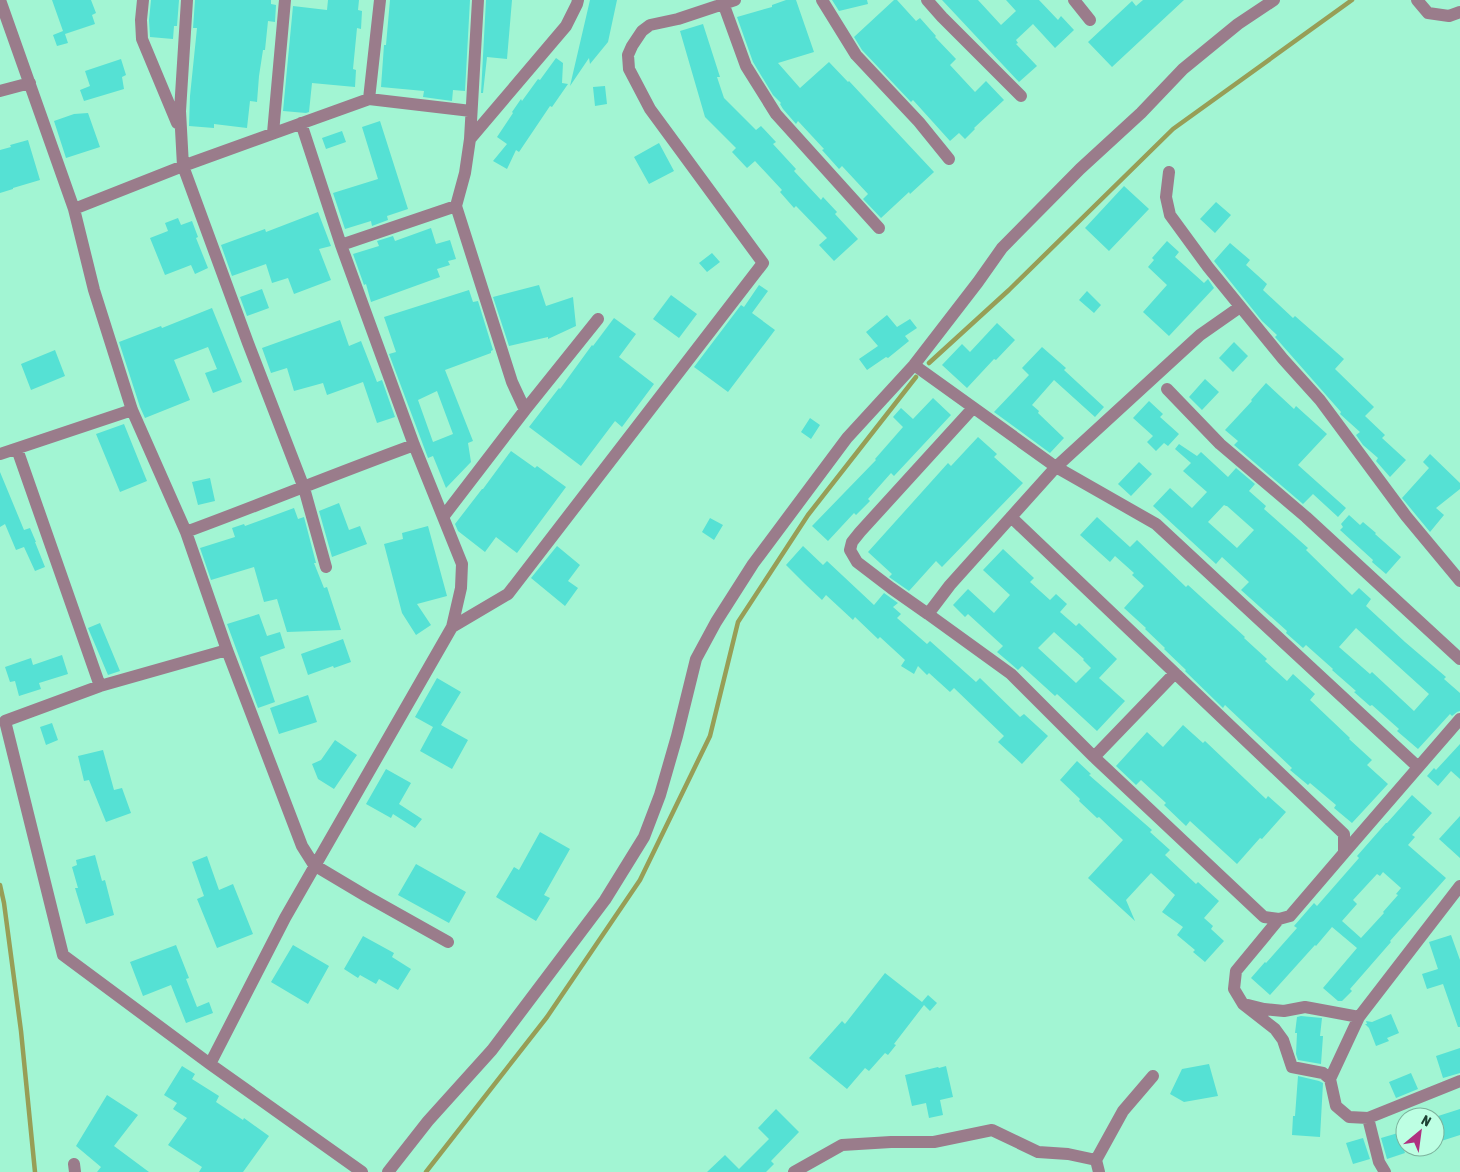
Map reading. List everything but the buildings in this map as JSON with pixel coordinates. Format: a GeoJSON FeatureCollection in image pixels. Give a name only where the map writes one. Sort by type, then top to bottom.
{"type":"FeatureCollection","features":[{"type":"Feature","properties":{"kind":"street"},"geometry":{"type":"LineString","coordinates":[[0,0],[74,209],[94,290],[132,410],[186,532],[227,650],[302,846],[314,865],[448,942]]}},
{"type":"Feature","properties":{"kind":"street"},"geometry":{"type":"LineString","coordinates":[[143,0],[142,39],[181,133]]}},
{"type":"Feature","properties":{"kind":"street"},"geometry":{"type":"LineString","coordinates":[[187,0],[180,111],[184,166],[248,343],[304,488],[326,567]]}},
{"type":"Feature","properties":{"kind":"street"},"geometry":{"type":"LineString","coordinates":[[273,133],[285,0]]}},
{"type":"Feature","properties":{"kind":"street"},"geometry":{"type":"LineString","coordinates":[[369,98],[380,0]]}},
{"type":"Feature","properties":{"kind":"street"},"geometry":{"type":"LineString","coordinates":[[478,0],[470,139],[465,173],[456,206],[512,382],[525,410]]}},
{"type":"Feature","properties":{"kind":"street"},"geometry":{"type":"LineString","coordinates":[[470,139],[566,26],[578,0]]}},
{"type":"Feature","properties":{"kind":"street"},"geometry":{"type":"LineString","coordinates":[[452,627],[508,594],[762,263],[650,109],[629,69],[628,55],[632,46],[642,31],[650,25],[678,19],[722,2],[735,0]]}},
{"type":"Feature","properties":{"kind":"street"},"geometry":{"type":"LineString","coordinates":[[822,0],[856,55],[919,122],[949,158]]}},
{"type":"Feature","properties":{"kind":"street"},"geometry":{"type":"LineString","coordinates":[[927,0],[1021,96]]}},
{"type":"Feature","properties":{"kind":"street"},"geometry":{"type":"LineString","coordinates":[[1074,0],[1090,20]]}},
{"type":"Feature","properties":{"kind":"street"},"geometry":{"type":"LineString","coordinates":[[388,1172],[428,1121],[492,1050],[605,900],[644,837],[660,795],[696,659],[716,622],[753,564],[847,438],[914,365],[1002,248],[1061,188],[1141,113],[1182,69],[1238,24],[1275,0]]}},
{"type":"Feature","properties":{"kind":"street"},"geometry":{"type":"LineString","coordinates":[[1417,0],[1428,13],[1449,16],[1460,12]]}},
{"type":"Feature","properties":{"kind":"street"},"geometry":{"type":"LineString","coordinates":[[722,2],[746,66],[776,114],[879,228]]}},
{"type":"Feature","properties":{"kind":"street"},"geometry":{"type":"LineString","coordinates":[[0,92],[30,83]]}},
{"type":"Feature","properties":{"kind":"street"},"geometry":{"type":"LineString","coordinates":[[74,209],[184,166],[369,98],[471,111]]}},
{"type":"Feature","properties":{"kind":"street"},"geometry":{"type":"LineString","coordinates":[[210,1064],[314,865],[452,627],[461,588],[462,564],[414,446],[341,246],[301,123]]}},
{"type":"Feature","properties":{"kind":"street"},"geometry":{"type":"LineString","coordinates":[[1169,172],[1166,198],[1170,215],[1240,307],[1320,400],[1406,516],[1460,581]]}},
{"type":"Feature","properties":{"kind":"street"},"geometry":{"type":"LineString","coordinates":[[341,246],[456,206]]}},
{"type":"Feature","properties":{"kind":"street"},"geometry":{"type":"LineString","coordinates":[[928,614],[950,585],[1056,467],[1200,335],[1240,307]]}},
{"type":"Feature","properties":{"kind":"street"},"geometry":{"type":"LineString","coordinates":[[443,516],[598,319]]}},
{"type":"Feature","properties":{"kind":"street"},"geometry":{"type":"LineString","coordinates":[[914,365],[1056,467],[1156,524],[1418,767]]}},
{"type":"Feature","properties":{"kind":"street"},"geometry":{"type":"LineString","coordinates":[[1167,389],[1220,444],[1306,517],[1460,659]]}},
{"type":"Feature","properties":{"kind":"street"},"geometry":{"type":"LineString","coordinates":[[973,408],[860,532],[852,542],[850,550],[857,562],[1012,674],[1094,757],[1264,917],[1279,919],[1290,916],[1460,719]]}},
{"type":"Feature","properties":{"kind":"street"},"geometry":{"type":"LineString","coordinates":[[0,454],[132,410]]}},
{"type":"Feature","properties":{"kind":"street"},"geometry":{"type":"LineString","coordinates":[[186,532],[304,488],[351,468],[414,446]]}},
{"type":"Feature","properties":{"kind":"street"},"geometry":{"type":"LineString","coordinates":[[17,449],[100,686]]}},
{"type":"Feature","properties":{"kind":"street"},"geometry":{"type":"LineString","coordinates":[[1012,517],[1344,834],[1344,853]]}},
{"type":"Feature","properties":{"kind":"street"},"geometry":{"type":"LineString","coordinates":[[227,650],[100,686],[5,721],[63,956],[362,1172]]}},
{"type":"Feature","properties":{"kind":"street"},"geometry":{"type":"LineString","coordinates":[[1094,757],[1175,673]]}},
{"type":"Feature","properties":{"kind":"street"},"geometry":{"type":"LineString","coordinates":[[1330,1079],[1359,1017],[1460,886]]}},
{"type":"Feature","properties":{"kind":"street"},"geometry":{"type":"LineString","coordinates":[[1279,919],[1236,971],[1234,989],[1243,1004],[1276,1029],[1283,1040],[1292,1068],[1323,1073],[1330,1079],[1336,1106],[1349,1117],[1368,1118],[1460,1081]]}},
{"type":"Feature","properties":{"kind":"street"},"geometry":{"type":"LineString","coordinates":[[1243,1004],[1284,1011],[1305,1007],[1359,1017]]}},
{"type":"Feature","properties":{"kind":"street"},"geometry":{"type":"LineString","coordinates":[[796,1171],[842,1145],[934,1142],[992,1130],[1038,1152],[1068,1154],[1098,1166],[1123,1111],[1153,1076]]}},
{"type":"Feature","properties":{"kind":"street"},"geometry":{"type":"LineString","coordinates":[[1368,1118],[1379,1162],[1385,1172]]}},
{"type":"Feature","properties":{"kind":"waterway"},"geometry":{"type":"LineString","coordinates":[[929,363],[1009,290],[1173,129],[1352,0]]}},
{"type":"Feature","properties":{"kind":"waterway"},"geometry":{"type":"LineString","coordinates":[[426,1172],[547,1017],[640,880],[710,736],[738,622],[808,515],[916,377]]}},
{"type":"Feature","properties":{"kind":"waterway"},"geometry":{"type":"LineString","coordinates":[[0,885],[21,1031],[35,1172]]}}]}
